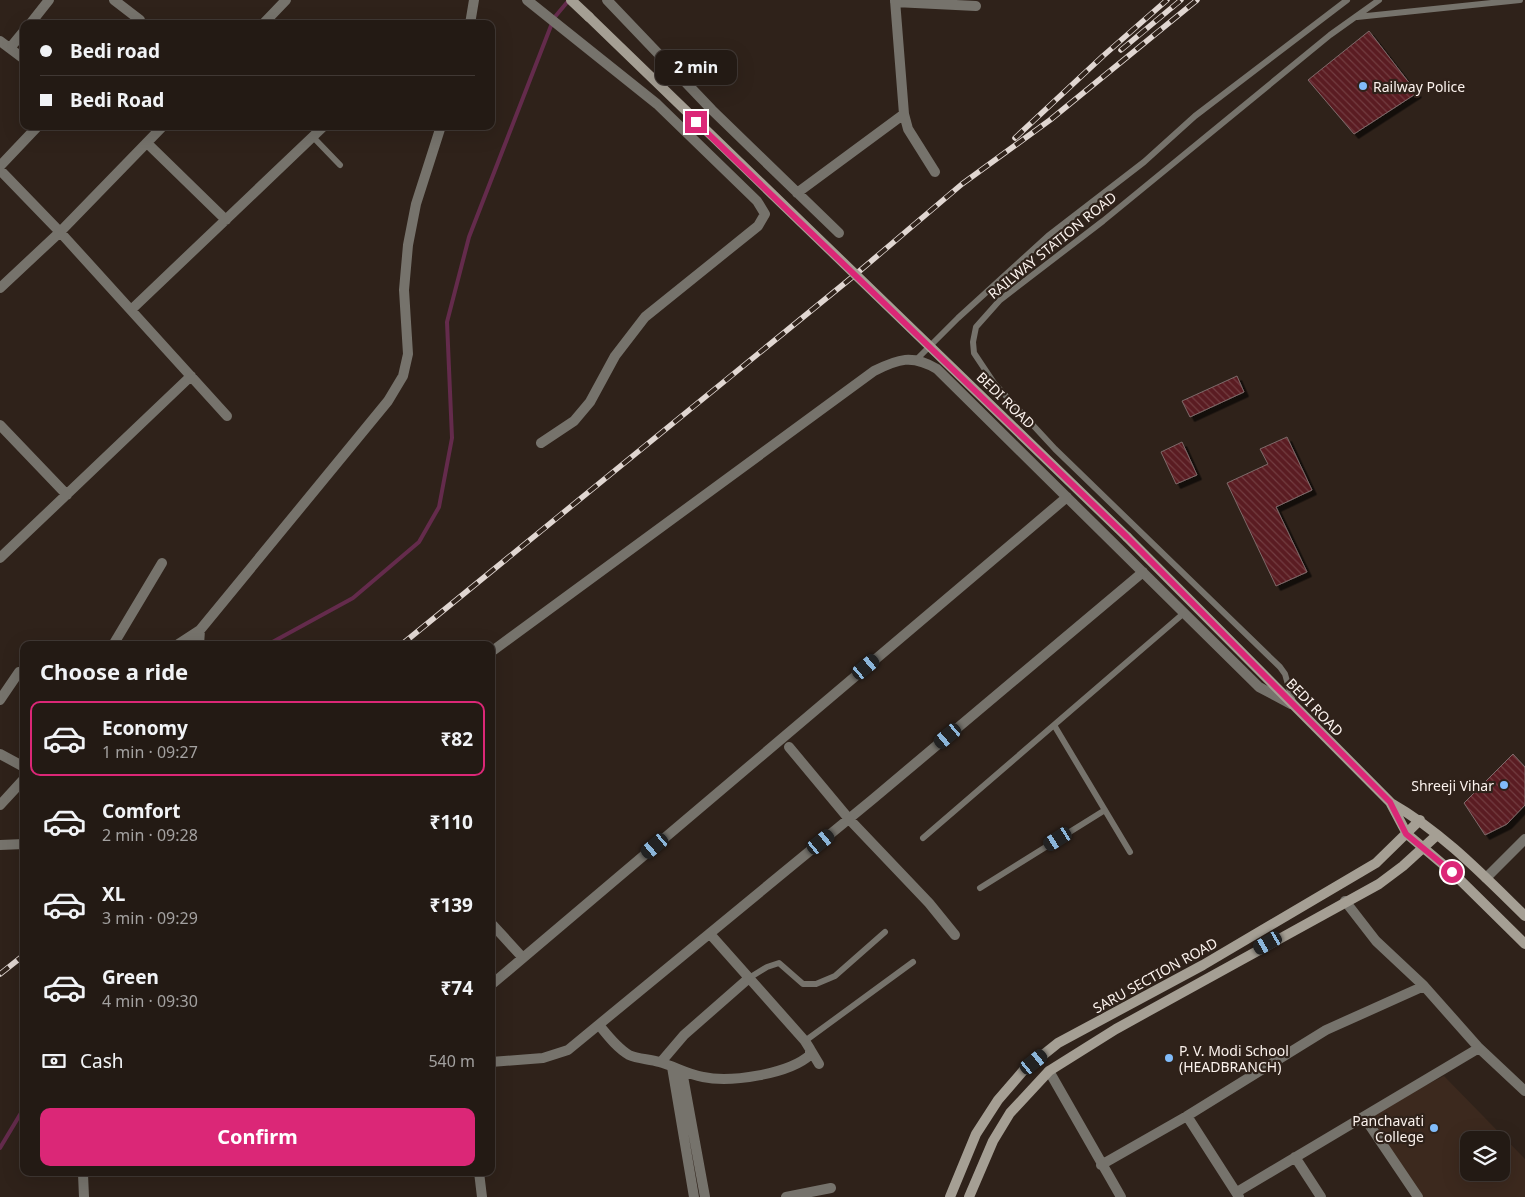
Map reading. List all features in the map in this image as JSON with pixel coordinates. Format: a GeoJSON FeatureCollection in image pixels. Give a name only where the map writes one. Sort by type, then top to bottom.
{"type":"FeatureCollection","features":[{"type":"Feature","properties":{"kind":"main road","name":"BEDI ROAD"},"geometry":{"type":"LineString","coordinates":[[571,0],[781,204],[978,391],[1270,680],[1390,802],[1406,834]]}},
{"type":"Feature","properties":{"kind":"main road"},"geometry":{"type":"LineString","coordinates":[[1390,802],[1420,820],[1486,878],[1525,916]]}},
{"type":"Feature","properties":{"kind":"main road","name":"SARU SECTION ROAD"},"geometry":{"type":"LineString","coordinates":[[950,1197],[976,1134],[998,1100],[1023,1071],[1058,1043],[1203,964],[1353,878],[1376,863],[1420,820]]}},
{"type":"Feature","properties":{"kind":"main road"},"geometry":{"type":"LineString","coordinates":[[1406,834],[1452,872],[1525,944]]}},
{"type":"Feature","properties":{"kind":"main road","name":"SARU SECTION ROAD"},"geometry":{"type":"LineString","coordinates":[[969,1197],[993,1141],[1010,1113],[1049,1071],[1116,1029],[1345,901],[1379,884],[1437,835]]}},
{"type":"Feature","properties":{"kind":"street"},"geometry":{"type":"LineString","coordinates":[[33,20],[48,0]]}},
{"type":"Feature","properties":{"kind":"street"},"geometry":{"type":"LineString","coordinates":[[114,0],[140,20]]}},
{"type":"Feature","properties":{"kind":"street"},"geometry":{"type":"LineString","coordinates":[[266,20],[286,0]]}},
{"type":"Feature","properties":{"kind":"street"},"geometry":{"type":"LineString","coordinates":[[471,20],[474,0]]}},
{"type":"Feature","properties":{"kind":"street"},"geometry":{"type":"LineString","coordinates":[[527,0],[657,104],[757,202],[765,214],[758,226],[645,317],[619,350],[590,402],[574,422],[541,444]]}},
{"type":"Feature","properties":{"kind":"street"},"geometry":{"type":"LineString","coordinates":[[607,0],[712,110],[838,233]]}},
{"type":"Feature","properties":{"kind":"street"},"geometry":{"type":"LineString","coordinates":[[935,172],[908,129],[904,114],[895,1],[976,6]]}},
{"type":"Feature","properties":{"kind":"street"},"geometry":{"type":"LineString","coordinates":[[10,48],[20,36]]}},
{"type":"Feature","properties":{"kind":"street"},"geometry":{"type":"LineString","coordinates":[[0,41],[20,56]]}},
{"type":"Feature","properties":{"kind":"street"},"geometry":{"type":"LineString","coordinates":[[797,193],[904,114]]}},
{"type":"Feature","properties":{"kind":"street"},"geometry":{"type":"LineString","coordinates":[[34,130],[0,168],[227,416]]}},
{"type":"Feature","properties":{"kind":"street"},"geometry":{"type":"LineString","coordinates":[[0,288],[60,232],[159,130]]}},
{"type":"Feature","properties":{"kind":"street"},"geometry":{"type":"LineString","coordinates":[[131,310],[313,137],[318,130]]}},
{"type":"Feature","properties":{"kind":"street"},"geometry":{"type":"LineString","coordinates":[[183,641],[200,630],[388,401],[403,376],[408,354],[404,290],[408,245],[416,204],[440,130]]}},
{"type":"Feature","properties":{"kind":"street"},"geometry":{"type":"LineString","coordinates":[[147,143],[226,220]]}},
{"type":"Feature","properties":{"kind":"street"},"geometry":{"type":"LineString","coordinates":[[495,649],[874,371],[892,362],[917,359],[937,369],[1259,687],[1294,706]]}},
{"type":"Feature","properties":{"kind":"street"},"geometry":{"type":"LineString","coordinates":[[0,558],[191,376]]}},
{"type":"Feature","properties":{"kind":"street"},"geometry":{"type":"LineString","coordinates":[[0,425],[67,495]]}},
{"type":"Feature","properties":{"kind":"street"},"geometry":{"type":"LineString","coordinates":[[495,982],[1067,497]]}},
{"type":"Feature","properties":{"kind":"street"},"geometry":{"type":"LineString","coordinates":[[115,641],[162,563]]}},
{"type":"Feature","properties":{"kind":"street"},"geometry":{"type":"LineString","coordinates":[[495,1062],[543,1058],[568,1050],[849,819],[1143,572]]}},
{"type":"Feature","properties":{"kind":"street"},"geometry":{"type":"LineString","coordinates":[[199,641],[200,630]]}},
{"type":"Feature","properties":{"kind":"street"},"geometry":{"type":"LineString","coordinates":[[0,700],[19,672]]}},
{"type":"Feature","properties":{"kind":"street"},"geometry":{"type":"LineString","coordinates":[[789,747],[849,819],[929,903],[955,935]]}},
{"type":"Feature","properties":{"kind":"street"},"geometry":{"type":"LineString","coordinates":[[0,754],[20,765]]}},
{"type":"Feature","properties":{"kind":"street"},"geometry":{"type":"LineString","coordinates":[[0,805],[20,783]]}},
{"type":"Feature","properties":{"kind":"street"},"geometry":{"type":"LineString","coordinates":[[1486,878],[1525,839]]}},
{"type":"Feature","properties":{"kind":"street"},"geometry":{"type":"LineString","coordinates":[[0,845],[20,844]]}},
{"type":"Feature","properties":{"kind":"street"},"geometry":{"type":"LineString","coordinates":[[1345,901],[1376,941],[1424,986],[1479,1048],[1525,1091]]}},
{"type":"Feature","properties":{"kind":"street"},"geometry":{"type":"LineString","coordinates":[[495,927],[523,958]]}},
{"type":"Feature","properties":{"kind":"street"},"geometry":{"type":"LineString","coordinates":[[710,934],[808,1045],[819,1064]]}},
{"type":"Feature","properties":{"kind":"street"},"geometry":{"type":"LineString","coordinates":[[661,1062],[684,1036],[749,978]]}},
{"type":"Feature","properties":{"kind":"street"},"geometry":{"type":"LineString","coordinates":[[1101,1165],[1187,1116],[1326,1030],[1424,986]]}},
{"type":"Feature","properties":{"kind":"street"},"geometry":{"type":"LineString","coordinates":[[599,1025],[615,1044],[630,1055],[661,1062],[704,1078],[774,1072],[804,1061],[810,1055],[808,1045]]}},
{"type":"Feature","properties":{"kind":"street"},"geometry":{"type":"LineString","coordinates":[[1187,1116],[1238,1194],[1295,1157],[1479,1048]]}},
{"type":"Feature","properties":{"kind":"street"},"geometry":{"type":"LineString","coordinates":[[677,1069],[694,1197]]}},
{"type":"Feature","properties":{"kind":"street"},"geometry":{"type":"LineString","coordinates":[[677,1069],[705,1197]]}},
{"type":"Feature","properties":{"kind":"street"},"geometry":{"type":"LineString","coordinates":[[1049,1071],[1121,1197]]}},
{"type":"Feature","properties":{"kind":"street"},"geometry":{"type":"LineString","coordinates":[[1364,1117],[1418,1197]]}},
{"type":"Feature","properties":{"kind":"street"},"geometry":{"type":"LineString","coordinates":[[1295,1157],[1321,1197]]}},
{"type":"Feature","properties":{"kind":"street"},"geometry":{"type":"LineString","coordinates":[[83,1176],[84,1197]]}},
{"type":"Feature","properties":{"kind":"street"},"geometry":{"type":"LineString","coordinates":[[479,1176],[482,1197]]}},
{"type":"Feature","properties":{"kind":"street"},"geometry":{"type":"LineString","coordinates":[[786,1197],[831,1188]]}},
{"type":"Feature","properties":{"kind":"lane","name":"RAILWAY STATION ROAD"},"geometry":{"type":"LineString","coordinates":[[917,359],[958,318],[1048,236],[1144,162],[1195,116],[1347,0]]}},
{"type":"Feature","properties":{"kind":"lane","name":"RAILWAY STATION ROAD"},"geometry":{"type":"LineString","coordinates":[[1294,706],[1285,674],[1280,667],[1056,449],[994,383],[974,353],[972,342],[976,327],[1000,300],[1103,221],[1160,172],[1379,0]]}},
{"type":"Feature","properties":{"kind":"lane"},"geometry":{"type":"LineString","coordinates":[[1356,17],[1520,0]]}},
{"type":"Feature","properties":{"kind":"lane"},"geometry":{"type":"LineString","coordinates":[[313,137],[340,165]]}},
{"type":"Feature","properties":{"kind":"lane"},"geometry":{"type":"LineString","coordinates":[[923,838],[1184,612]]}},
{"type":"Feature","properties":{"kind":"lane"},"geometry":{"type":"LineString","coordinates":[[1054,725],[1130,852]]}},
{"type":"Feature","properties":{"kind":"lane"},"geometry":{"type":"LineString","coordinates":[[980,888],[1105,810]]}},
{"type":"Feature","properties":{"kind":"lane"},"geometry":{"type":"LineString","coordinates":[[749,978],[767,967],[779,963],[802,984],[826,981],[835,976],[885,932]]}},
{"type":"Feature","properties":{"kind":"lane"},"geometry":{"type":"LineString","coordinates":[[808,1045],[913,962]]}},
{"type":"Feature","properties":{"kind":"shaded area","name":"Panchavati College"},"geometry":{"type":"Polygon","coordinates":[[[1444,1076],[1498,1131],[1460,1131],[1460,1181],[1510,1181],[1510,1144],[1525,1159],[1525,1197],[1421,1197],[1366,1115],[1444,1076]]]}},
{"type":"Feature","properties":{"kind":"building","name":"Railway Police"},"geometry":{"type":"Polygon","coordinates":[[[1369,31],[1417,93],[1354,134],[1308,80],[1369,31]]]}},
{"type":"Feature","properties":{"kind":"building"},"geometry":{"type":"Polygon","coordinates":[[[1237,376],[1244,392],[1190,417],[1182,401],[1237,376]]]}},
{"type":"Feature","properties":{"kind":"building"},"geometry":{"type":"Polygon","coordinates":[[[1287,437],[1312,490],[1276,507],[1307,572],[1276,586],[1227,483],[1268,464],[1260,449],[1287,437]]]}},
{"type":"Feature","properties":{"kind":"building"},"geometry":{"type":"Polygon","coordinates":[[[1182,442],[1197,475],[1176,484],[1161,452],[1182,442]]]}},
{"type":"Feature","properties":{"kind":"building","name":"Shreeji Vihar"},"geometry":{"type":"Polygon","coordinates":[[[1513,754],[1525,767],[1525,805],[1507,824],[1485,835],[1464,803],[1513,754]]]}},
{"type":"Feature","properties":{"kind":"waterway"},"geometry":{"type":"LineString","coordinates":[[274,641],[353,598],[419,542],[439,507],[452,438],[447,322],[469,237],[554,18],[569,0]]}},
{"type":"Feature","properties":{"kind":"waterway"},"geometry":{"type":"LineString","coordinates":[[0,1148],[20,1115]]}},
{"type":"Feature","properties":{"kind":"railway"},"geometry":{"type":"LineString","coordinates":[[1015,138],[1103,56],[1167,0]]}},
{"type":"Feature","properties":{"kind":"railway"},"geometry":{"type":"LineString","coordinates":[[1121,50],[1181,0]]}},
{"type":"Feature","properties":{"kind":"railway"},"geometry":{"type":"LineString","coordinates":[[406,641],[856,274],[962,184],[1050,120],[1197,0]]}},
{"type":"Feature","properties":{"kind":"railway"},"geometry":{"type":"LineString","coordinates":[[0,974],[20,958]]}},
{"type":"Feature","properties":{"kind":"place","name":"Railway Police"},"geometry":{"type":"Point","coordinates":[1363,86]}},
{"type":"Feature","properties":{"kind":"place","name":"Shreeji Vihar"},"geometry":{"type":"Point","coordinates":[1504,785]}},
{"type":"Feature","properties":{"kind":"place","name":"P. V. Modi School (HEADBRANCH)"},"geometry":{"type":"Point","coordinates":[1169,1058]}},
{"type":"Feature","properties":{"kind":"place","name":"Panchavati College"},"geometry":{"type":"Point","coordinates":[1434,1128]}},
{"type":"Feature","properties":{"kind":"route"},"geometry":{"type":"LineString","coordinates":[[696,122],[1127,537],[1390,802],[1406,834],[1452,872]]}}]}
